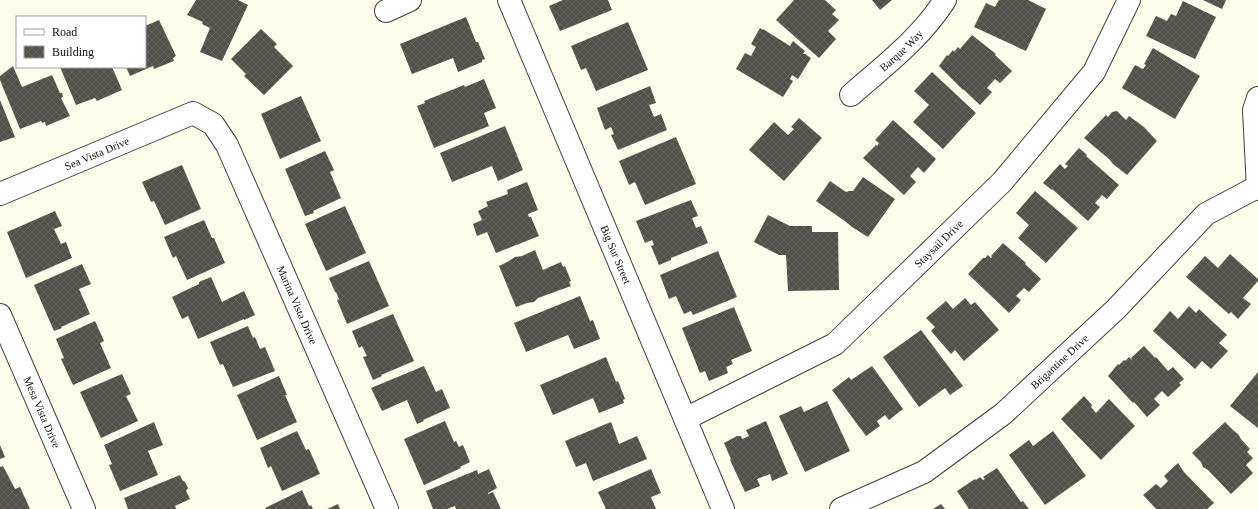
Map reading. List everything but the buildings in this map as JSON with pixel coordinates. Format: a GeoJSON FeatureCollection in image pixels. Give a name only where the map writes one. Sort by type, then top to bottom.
{"type":"FeatureCollection","features":[{"type":"Feature","properties":{"kind":"street"},"geometry":{"type":"LineString","coordinates":[[386,11],[410,0]]}},
{"type":"Feature","properties":{"kind":"street","name":"Big Sur Street"},"geometry":{"type":"LineString","coordinates":[[509,0],[723,509]]}},
{"type":"Feature","properties":{"kind":"street","name":"Barque Way"},"geometry":{"type":"LineString","coordinates":[[852,95],[906,47],[939,10],[945,0]]}},
{"type":"Feature","properties":{"kind":"street","name":"Staysail Drive"},"geometry":{"type":"LineString","coordinates":[[684,419],[835,344],[1002,182],[1094,72],[1129,0]]}},
{"type":"Feature","properties":{"kind":"street"},"geometry":{"type":"LineString","coordinates":[[1257,188],[1254,110],[1258,98]]}},
{"type":"Feature","properties":{"kind":"street","name":"Sea Vista Drive"},"geometry":{"type":"LineString","coordinates":[[0,194],[193,113]]}},
{"type":"Feature","properties":{"kind":"street","name":"Marina Vista Drive"},"geometry":{"type":"LineString","coordinates":[[193,113],[213,124],[227,145],[387,509]]}},
{"type":"Feature","properties":{"kind":"street","name":"Brigantine Drive"},"geometry":{"type":"LineString","coordinates":[[841,509],[924,472],[1003,414],[1116,309],[1206,214],[1257,188]]}},
{"type":"Feature","properties":{"kind":"street","name":"Mesa Vista Drive"},"geometry":{"type":"LineString","coordinates":[[0,315],[84,509]]}}]}
